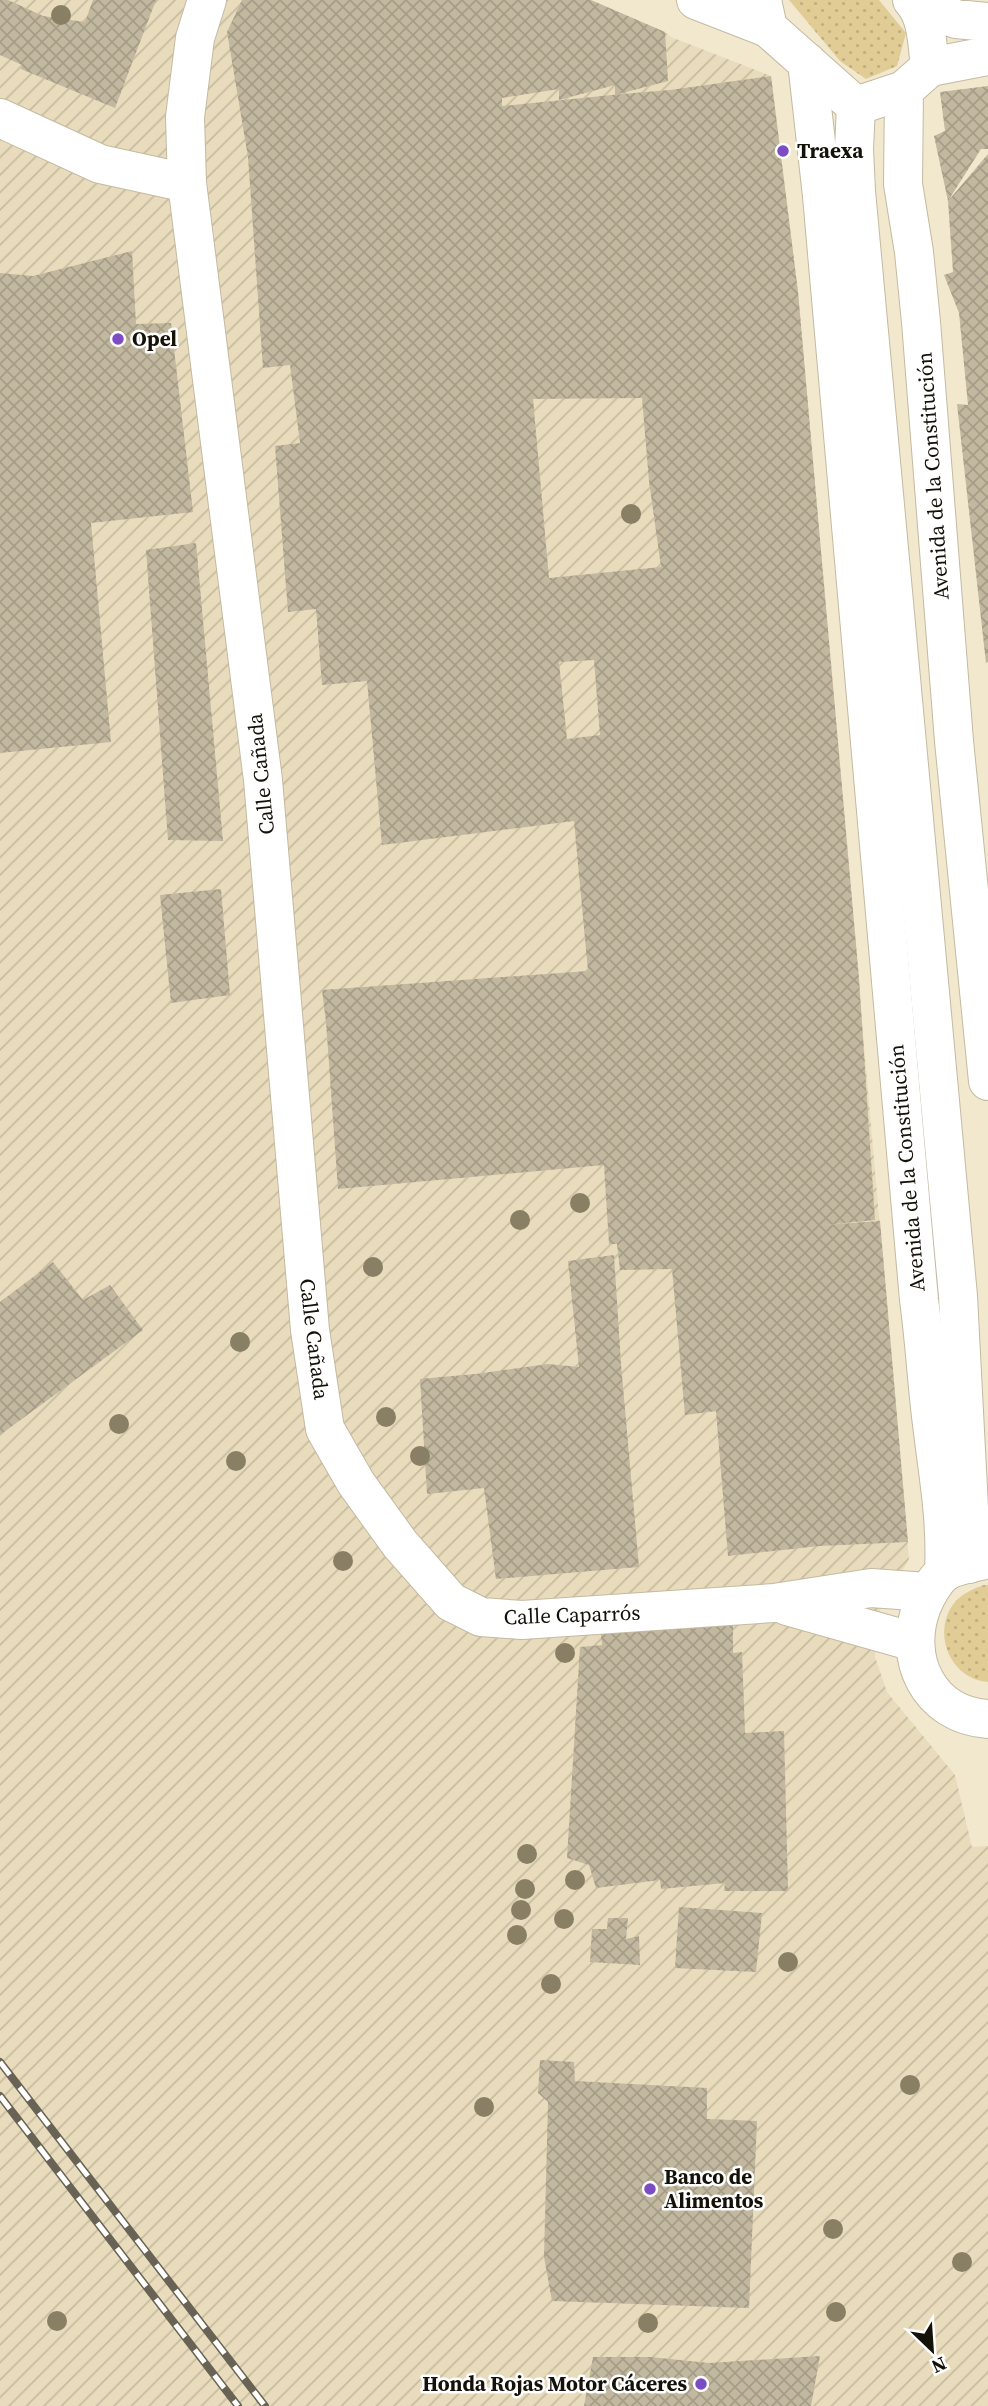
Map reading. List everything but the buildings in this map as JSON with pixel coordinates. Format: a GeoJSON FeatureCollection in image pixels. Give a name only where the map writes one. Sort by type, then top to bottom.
{"type":"FeatureCollection","features":[{"type":"Feature","properties":{"kind":"street","name":"Calle Cañada"},"geometry":{"type":"LineString","coordinates":[[207,0],[194,38],[185,117],[187,183],[263,780],[310,1330],[325,1429],[356,1483],[400,1544]]}},
{"type":"Feature","properties":{"kind":"street"},"geometry":{"type":"LineString","coordinates":[[696,0],[765,14],[807,62],[856,106],[917,79],[988,56]]}},
{"type":"Feature","properties":{"kind":"street"},"geometry":{"type":"LineString","coordinates":[[914,2],[956,19],[988,22]]}},
{"type":"Feature","properties":{"kind":"street","name":"Avenida de la Constitución"},"geometry":{"type":"LineString","coordinates":[[914,2],[925,28],[903,184],[914,252],[921,322],[954,741],[960,876],[933,933],[927,965]]}},
{"type":"Feature","properties":{"kind":"street","name":"Avenida de la Constitución"},"geometry":{"type":"LineString","coordinates":[[807,62],[878,620],[908,754],[958,1296],[970,1527],[957,1572]]}},
{"type":"Feature","properties":{"kind":"street","name":"Avenida de la Constitución"},"geometry":{"type":"LineString","coordinates":[[856,106],[856,191],[878,620],[872,764],[929,1406],[942,1493],[945,1539],[957,1572]]}},
{"type":"Feature","properties":{"kind":"street"},"geometry":{"type":"LineString","coordinates":[[0,118],[100,164],[187,183]]}},
{"type":"Feature","properties":{"kind":"street","name":"Avenida de la Constitución"},"geometry":{"type":"LineString","coordinates":[[872,764],[882,689],[892,649],[878,620]]}},
{"type":"Feature","properties":{"kind":"street","name":"Avenida de la Constitución"},"geometry":{"type":"LineString","coordinates":[[882,689],[908,754]]}},
{"type":"Feature","properties":{"kind":"street"},"geometry":{"type":"LineString","coordinates":[[913,812],[930,851],[960,876],[963,902],[972,926],[988,1080]]}},
{"type":"Feature","properties":{"kind":"street","name":"Calle Caparrós"},"geometry":{"type":"LineString","coordinates":[[400,1544],[450,1602],[481,1617],[522,1620],[774,1603],[957,1572]]}},
{"type":"Feature","properties":{"kind":"street"},"geometry":{"type":"LineString","coordinates":[[957,1572],[917,1619],[914,1642],[919,1670],[929,1688],[951,1709],[984,1726]]}},
{"type":"Feature","properties":{"kind":"street","name":"Calle Caparrós"},"geometry":{"type":"LineString","coordinates":[[774,1603],[914,1642]]}},
{"type":"Feature","properties":{"kind":"shaded area"},"geometry":{"type":"Polygon","coordinates":[[[0,0],[586,0],[771,76],[798,292],[909,1559],[880,1610],[875,1657],[887,1692],[955,1775],[972,1847],[988,1846],[988,2406],[0,2406],[0,0]]]}},
{"type":"Feature","properties":{"kind":"shaded area"},"geometry":{"type":"Polygon","coordinates":[[[789,0],[879,0],[906,33],[897,66],[866,79],[840,61],[789,0]]]}},
{"type":"Feature","properties":{"kind":"shaded area"},"geometry":{"type":"Polygon","coordinates":[[[988,1585],[988,1682],[974,1679],[954,1663],[945,1639],[948,1614],[955,1602],[988,1585]]]}},
{"type":"Feature","properties":{"kind":"railway"},"geometry":{"type":"LineString","coordinates":[[0,2062],[265,2406]]}},
{"type":"Feature","properties":{"kind":"railway"},"geometry":{"type":"LineString","coordinates":[[0,2096],[238,2406]]}},
{"type":"Feature","properties":{"kind":"place","name":"Traexa"},"geometry":{"type":"Point","coordinates":[783,151]}},
{"type":"Feature","properties":{"kind":"place","name":"Opel"},"geometry":{"type":"Point","coordinates":[118,339]}},
{"type":"Feature","properties":{"kind":"place","name":"Banco de Alimentos"},"geometry":{"type":"Point","coordinates":[650,2189]}},
{"type":"Feature","properties":{"kind":"place","name":"Honda Rojas Motor Cáceres"},"geometry":{"type":"Point","coordinates":[701,2384]}}]}
